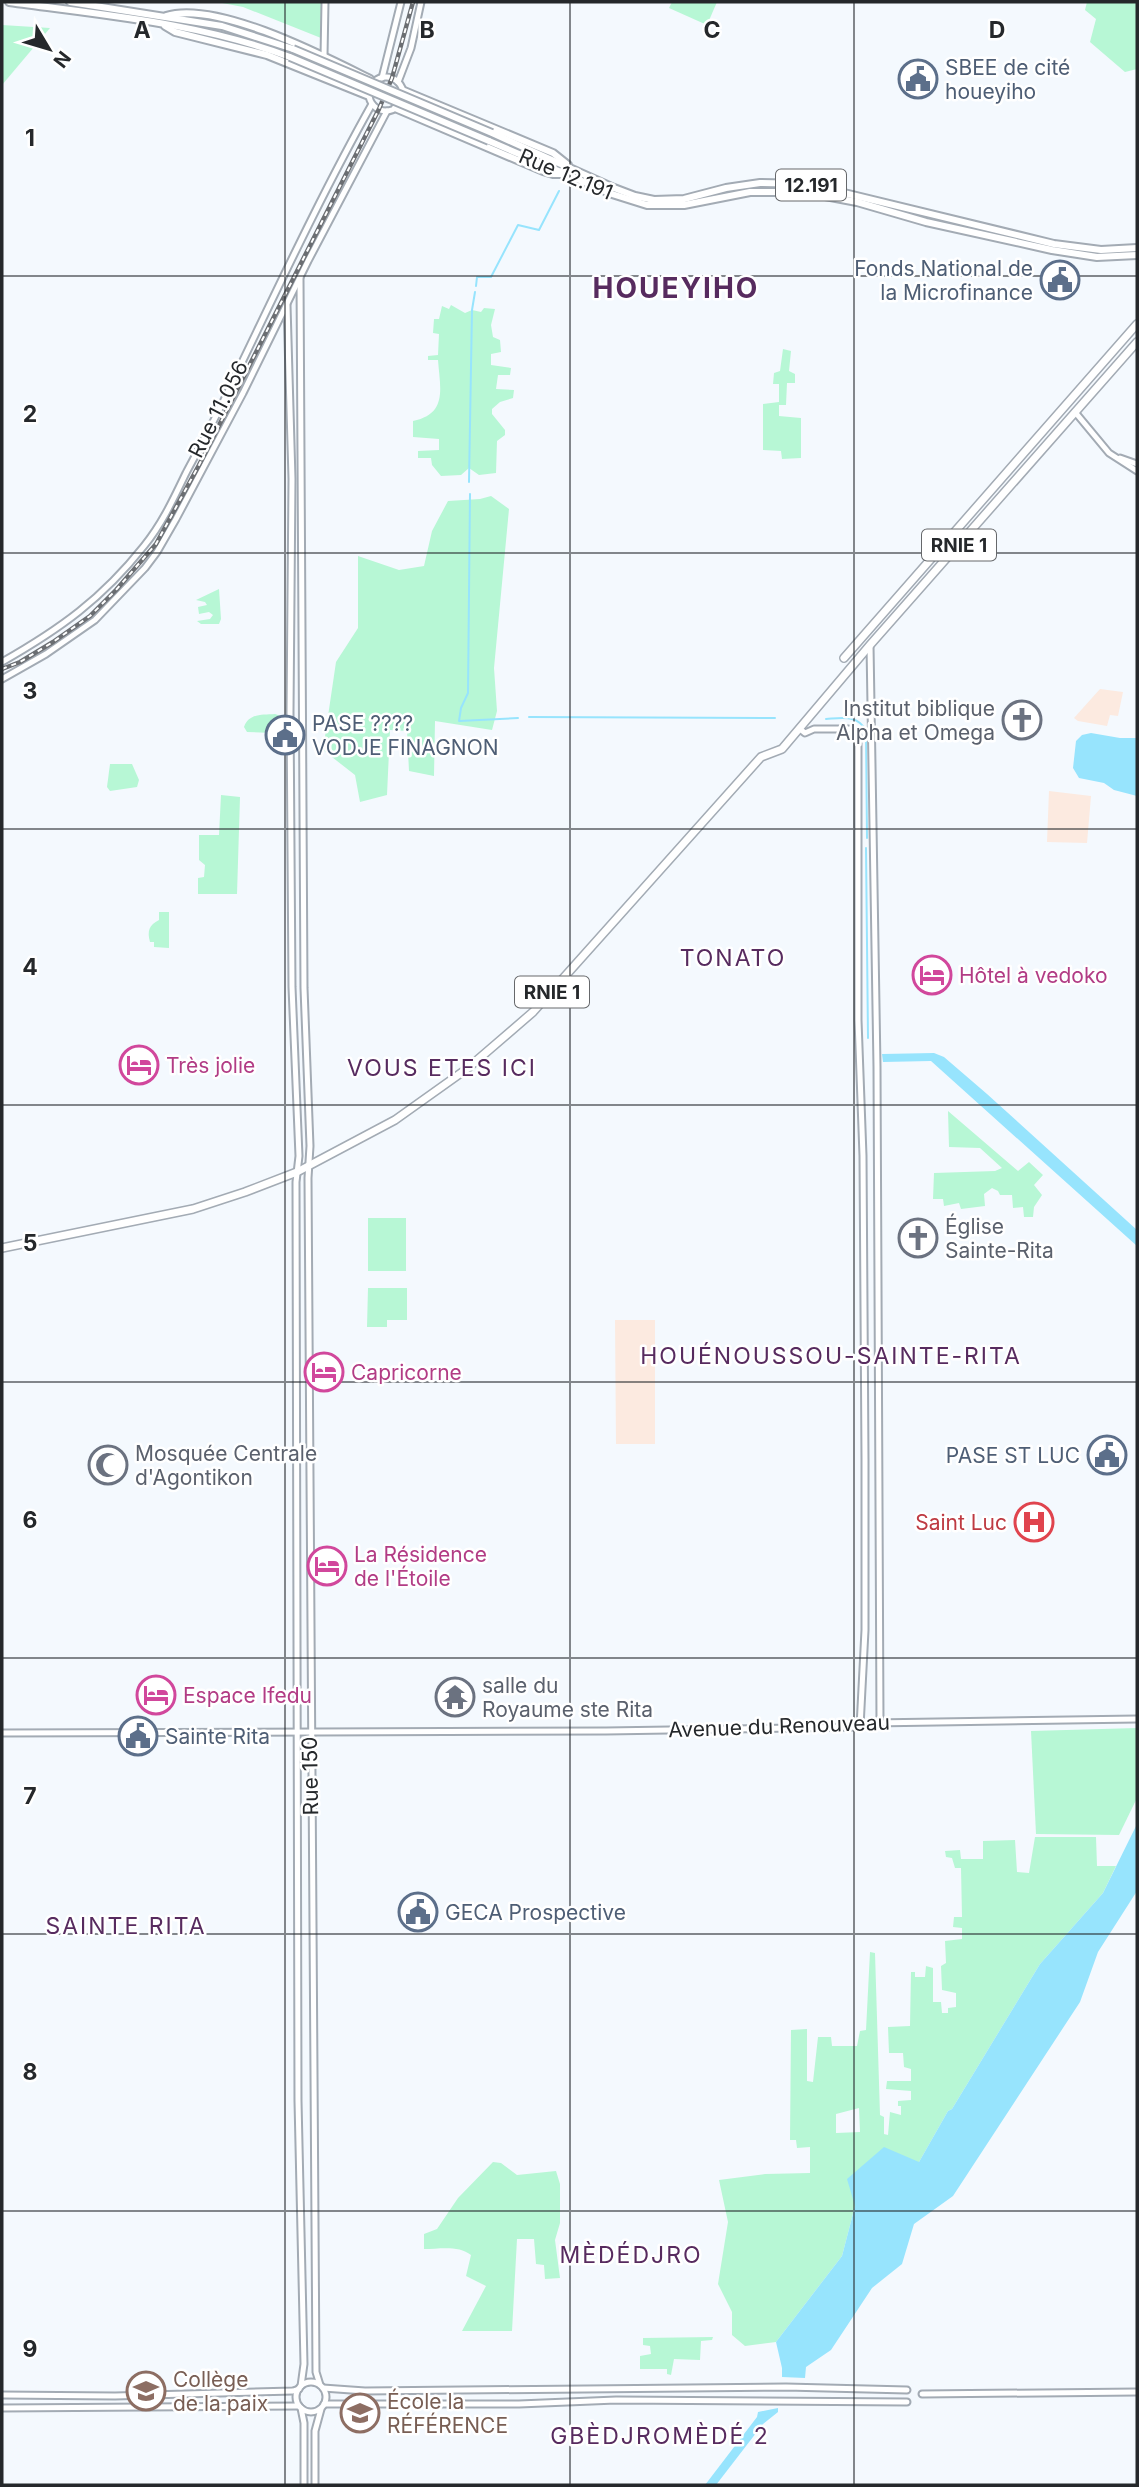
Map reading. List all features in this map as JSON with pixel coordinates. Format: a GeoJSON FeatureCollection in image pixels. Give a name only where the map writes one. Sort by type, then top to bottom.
{"type":"FeatureCollection","features":[{"type":"Feature","properties":{"kind":"highway","name":"RNIE 1"},"geometry":{"type":"LineString","coordinates":[[844,658],[1137,324]]}},
{"type":"Feature","properties":{"kind":"highway","name":"RNIE 1"},"geometry":{"type":"LineString","coordinates":[[2,1248],[193,1209],[297,1172],[395,1120],[453,1080],[513,1031],[558,986],[761,757],[782,749],[1137,342]]}},
{"type":"Feature","properties":{"kind":"main road","name":"Rue 12.191"},"geometry":{"type":"LineString","coordinates":[[9,2],[222,26],[293,49],[492,133],[629,201],[647,205],[684,205],[750,192],[804,192],[857,202],[926,222],[1065,253],[1097,257],[1137,255]]}},
{"type":"Feature","properties":{"kind":"main road","name":"Rue 12.191"},"geometry":{"type":"LineString","coordinates":[[69,2],[216,33],[290,57],[489,141],[635,196],[654,200],[684,199],[726,188],[761,183],[807,184],[1062,246],[1101,250],[1137,248]]}},
{"type":"Feature","properties":{"kind":"main road"},"geometry":{"type":"LineString","coordinates":[[324,56],[325,2]]}},
{"type":"Feature","properties":{"kind":"main road"},"geometry":{"type":"LineString","coordinates":[[369,96],[267,55],[175,32],[164,21],[178,13],[191,13],[235,22],[378,79],[392,78],[402,90],[401,100],[396,108],[387,111],[379,110],[372,104],[370,88],[378,79],[401,2]]}},
{"type":"Feature","properties":{"kind":"main road"},"geometry":{"type":"LineString","coordinates":[[398,82],[411,48],[422,2]]}},
{"type":"Feature","properties":{"kind":"main road"},"geometry":{"type":"LineString","coordinates":[[396,108],[543,171],[554,174],[567,170],[553,153],[402,90]]}},
{"type":"Feature","properties":{"kind":"main road","name":"Rue 11.056"},"geometry":{"type":"LineString","coordinates":[[2,662],[55,631],[85,608],[122,571],[160,524],[216,418],[281,281],[372,104]]}},
{"type":"Feature","properties":{"kind":"main road"},"geometry":{"type":"LineString","coordinates":[[2,679],[46,654],[95,620],[151,560],[176,519],[387,111]]}},
{"type":"Feature","properties":{"kind":"main road","name":"Rue 150"},"geometry":{"type":"LineString","coordinates":[[300,278],[304,988],[309,1166],[312,1596],[310,1731],[316,2371],[321,2386]]}},
{"type":"Feature","properties":{"kind":"main road","name":"Rue 150"},"geometry":{"type":"LineString","coordinates":[[287,305],[292,480],[292,988],[299,1156],[298,2088],[304,2364],[300,2387]]}},
{"type":"Feature","properties":{"kind":"main road"},"geometry":{"type":"LineString","coordinates":[[1075,412],[1109,453],[1137,471]]}},
{"type":"Feature","properties":{"kind":"main road"},"geometry":{"type":"LineString","coordinates":[[1116,457],[1137,464]]}},
{"type":"Feature","properties":{"kind":"main road"},"geometry":{"type":"LineString","coordinates":[[870,645],[877,1067],[880,1723]]}},
{"type":"Feature","properties":{"kind":"main road"},"geometry":{"type":"LineString","coordinates":[[800,729],[805,733],[814,729],[853,729],[858,736],[858,1020],[863,1156],[865,1459],[865,1630],[860,1727]]}},
{"type":"Feature","properties":{"kind":"main road"},"geometry":{"type":"LineString","coordinates":[[299,1596],[312,1596]]}},
{"type":"Feature","properties":{"kind":"main road","name":"Avenue du Renouveau"},"geometry":{"type":"LineString","coordinates":[[2,1733],[606,1731],[1137,1719]]}},
{"type":"Feature","properties":{"kind":"main road"},"geometry":{"type":"LineString","coordinates":[[2,2395],[115,2396],[293,2391],[312,2382],[321,2386],[390,2390],[786,2387],[908,2390]]}},
{"type":"Feature","properties":{"kind":"main road"},"geometry":{"type":"LineString","coordinates":[[315,2485],[315,2431],[326,2396],[321,2386]]}},
{"type":"Feature","properties":{"kind":"main road"},"geometry":{"type":"LineString","coordinates":[[300,2387],[296,2398],[305,2430],[304,2485]]}},
{"type":"Feature","properties":{"kind":"main road"},"geometry":{"type":"LineString","coordinates":[[922,2394],[1137,2392]]}},
{"type":"Feature","properties":{"kind":"main road"},"geometry":{"type":"LineString","coordinates":[[2,2408],[300,2407],[310,2412],[323,2406],[616,2400],[907,2402]]}},
{"type":"Feature","properties":{"kind":"shaded area"},"geometry":{"type":"Polygon","coordinates":[[[1100,689],[1123,692],[1118,716],[1110,715],[1107,726],[1074,718],[1100,689]]]}},
{"type":"Feature","properties":{"kind":"shaded area"},"geometry":{"type":"Polygon","coordinates":[[[1049,791],[1091,796],[1087,843],[1047,842],[1049,791]]]}},
{"type":"Feature","properties":{"kind":"shaded area"},"geometry":{"type":"Polygon","coordinates":[[[615,1320],[655,1320],[655,1444],[616,1444],[615,1320]]]}},
{"type":"Feature","properties":{"kind":"green space"},"geometry":{"type":"Polygon","coordinates":[[[217,2],[321,2],[321,38],[243,7],[217,2]]]}},
{"type":"Feature","properties":{"kind":"green space"},"geometry":{"type":"Polygon","coordinates":[[[672,2],[717,2],[707,25],[669,8],[672,2]]]}},
{"type":"Feature","properties":{"kind":"green space"},"geometry":{"type":"Polygon","coordinates":[[[1087,2],[1137,2],[1137,69],[1125,72],[1090,42],[1096,19],[1085,10],[1087,2]]]}},
{"type":"Feature","properties":{"kind":"green space"},"geometry":{"type":"Polygon","coordinates":[[[2,25],[50,28],[2,85],[2,25]]]}},
{"type":"Feature","properties":{"kind":"green space"},"geometry":{"type":"Polygon","coordinates":[[[451,305],[465,313],[472,310],[481,312],[484,308],[495,309],[491,325],[493,337],[500,340],[501,352],[491,354],[491,365],[511,368],[510,375],[498,375],[496,389],[514,390],[513,398],[500,402],[492,409],[492,414],[505,430],[505,435],[497,441],[496,473],[479,475],[469,468],[461,475],[441,476],[432,465],[431,458],[418,458],[418,451],[439,450],[439,439],[413,437],[413,421],[424,418],[437,406],[440,390],[438,360],[428,360],[428,356],[438,355],[439,334],[433,333],[434,319],[439,319],[442,306],[449,309],[451,305]]]}},
{"type":"Feature","properties":{"kind":"green space"},"geometry":{"type":"Polygon","coordinates":[[[783,349],[791,351],[789,371],[795,374],[795,383],[787,383],[786,405],[779,405],[779,416],[801,418],[801,458],[782,459],[781,451],[763,450],[763,404],[779,402],[779,384],[773,384],[774,373],[780,371],[783,349]]]}},
{"type":"Feature","properties":{"kind":"green space"},"geometry":{"type":"Polygon","coordinates":[[[491,496],[509,509],[494,668],[497,711],[492,730],[435,721],[434,776],[409,771],[407,731],[390,730],[387,795],[360,802],[355,775],[323,750],[336,662],[358,628],[358,556],[399,570],[424,566],[432,531],[448,501],[491,496]]]}},
{"type":"Feature","properties":{"kind":"green space"},"geometry":{"type":"Polygon","coordinates":[[[219,589],[219,624],[201,624],[197,621],[210,619],[213,615],[209,612],[199,614],[198,607],[207,605],[196,600],[219,589]]]}},
{"type":"Feature","properties":{"kind":"green space"},"geometry":{"type":"Polygon","coordinates":[[[275,714],[284,717],[273,723],[273,733],[247,732],[244,727],[253,717],[275,714]]]}},
{"type":"Feature","properties":{"kind":"green space"},"geometry":{"type":"Polygon","coordinates":[[[110,764],[132,764],[139,780],[137,787],[110,791],[107,787],[110,764]]]}},
{"type":"Feature","properties":{"kind":"green space"},"geometry":{"type":"Polygon","coordinates":[[[221,795],[240,797],[237,894],[198,894],[198,878],[204,877],[205,865],[199,860],[199,835],[219,835],[221,795]]]}},
{"type":"Feature","properties":{"kind":"green space"},"geometry":{"type":"Polygon","coordinates":[[[159,912],[169,912],[169,948],[154,947],[154,942],[150,942],[150,929],[159,920],[159,912]]]}},
{"type":"Feature","properties":{"kind":"green space"},"geometry":{"type":"Polygon","coordinates":[[[948,1111],[1018,1171],[1029,1162],[1043,1175],[1034,1185],[1042,1195],[1034,1207],[1033,1217],[1024,1217],[1023,1207],[1013,1208],[1012,1195],[1000,1195],[992,1188],[984,1194],[985,1206],[961,1209],[959,1203],[944,1206],[943,1199],[933,1199],[934,1173],[995,1171],[1002,1168],[980,1148],[949,1147],[948,1111]]]}},
{"type":"Feature","properties":{"kind":"green space"},"geometry":{"type":"Polygon","coordinates":[[[368,1218],[406,1218],[406,1271],[368,1271],[368,1218]]]}},
{"type":"Feature","properties":{"kind":"green space"},"geometry":{"type":"Polygon","coordinates":[[[368,1288],[407,1288],[407,1320],[387,1320],[387,1327],[367,1327],[368,1288]]]}},
{"type":"Feature","properties":{"kind":"green space"},"geometry":{"type":"Polygon","coordinates":[[[1137,1728],[1137,1798],[1119,1835],[1036,1834],[1031,1731],[1137,1728]]]}},
{"type":"Feature","properties":{"kind":"green space"},"geometry":{"type":"Polygon","coordinates":[[[1035,1837],[1096,1837],[1097,1866],[1116,1866],[1103,1893],[1040,1964],[919,2162],[855,2206],[842,2256],[776,2342],[745,2346],[732,2335],[732,2312],[718,2284],[728,2222],[719,2180],[765,2174],[810,2173],[810,2147],[797,2148],[796,2140],[790,2140],[791,2030],[807,2029],[807,2081],[813,2082],[818,2037],[831,2037],[832,2046],[857,2046],[860,2031],[866,2030],[870,1952],[875,1953],[880,2115],[884,2117],[884,2134],[888,2135],[890,2112],[901,2115],[898,2101],[911,2100],[911,2091],[886,2089],[887,2081],[911,2081],[911,2069],[904,2067],[903,2053],[889,2053],[888,2027],[910,2026],[911,1972],[915,1972],[915,1977],[925,1977],[926,1966],[933,1968],[933,2002],[941,2002],[942,2013],[948,2013],[948,2008],[956,2007],[956,1993],[942,1990],[941,1966],[946,1963],[945,1941],[962,1939],[962,1928],[953,1927],[954,1917],[962,1917],[961,1868],[955,1868],[952,1858],[946,1857],[945,1851],[960,1850],[961,1859],[983,1859],[983,1841],[1015,1840],[1017,1872],[1029,1873],[1035,1837]],[[859,2108],[836,2114],[836,2133],[860,2132],[859,2108]]]}},
{"type":"Feature","properties":{"kind":"green space"},"geometry":{"type":"Polygon","coordinates":[[[493,2162],[501,2163],[517,2175],[556,2171],[560,2184],[560,2223],[555,2240],[560,2278],[545,2279],[544,2265],[536,2264],[534,2239],[517,2239],[512,2331],[462,2331],[486,2286],[466,2276],[471,2255],[455,2249],[424,2249],[424,2234],[437,2229],[458,2198],[493,2162]]]}},
{"type":"Feature","properties":{"kind":"green space"},"geometry":{"type":"Polygon","coordinates":[[[713,2337],[712,2340],[701,2341],[700,2360],[674,2359],[671,2375],[667,2374],[667,2369],[640,2369],[640,2356],[651,2354],[650,2346],[643,2345],[643,2338],[713,2337]]]}},
{"type":"Feature","properties":{"kind":"water"},"geometry":{"type":"Polygon","coordinates":[[[1091,733],[1137,738],[1137,796],[1114,790],[1104,783],[1079,778],[1073,768],[1076,741],[1082,735],[1091,733]]]}},
{"type":"Feature","properties":{"kind":"water"},"geometry":{"type":"Polygon","coordinates":[[[934,1053],[944,1057],[987,1094],[1137,1230],[1137,1246],[931,1061],[883,1062],[882,1054],[934,1053]]]}},
{"type":"Feature","properties":{"kind":"water"},"geometry":{"type":"Polygon","coordinates":[[[1137,1824],[1137,1891],[1098,1952],[1080,2002],[953,2196],[914,2224],[902,2264],[872,2288],[831,2350],[806,2367],[805,2378],[782,2377],[776,2342],[842,2256],[855,2206],[847,2179],[884,2147],[919,2162],[1040,1964],[1103,1893],[1137,1824]]]}},
{"type":"Feature","properties":{"kind":"water"},"geometry":{"type":"Polygon","coordinates":[[[778,2408],[778,2412],[763,2424],[716,2485],[705,2485],[757,2417],[758,2412],[778,2408]]]}},
{"type":"Feature","properties":{"kind":"waterway"},"geometry":{"type":"LineString","coordinates":[[476,286],[477,277],[491,277],[518,225],[539,230],[559,191]]}},
{"type":"Feature","properties":{"kind":"waterway"},"geometry":{"type":"LineString","coordinates":[[469,482],[472,310],[475,292]]}},
{"type":"Feature","properties":{"kind":"waterway"},"geometry":{"type":"LineString","coordinates":[[470,494],[468,693],[459,721],[518,718]]}},
{"type":"Feature","properties":{"kind":"waterway"},"geometry":{"type":"LineString","coordinates":[[529,717],[775,718]]}},
{"type":"Feature","properties":{"kind":"waterway"},"geometry":{"type":"LineString","coordinates":[[826,719],[854,719],[866,731],[867,838]]}},
{"type":"Feature","properties":{"kind":"waterway"},"geometry":{"type":"LineString","coordinates":[[866,848],[868,1038]]}},
{"type":"Feature","properties":{"kind":"railway"},"geometry":{"type":"LineString","coordinates":[[2,669],[20,662],[90,616],[156,544],[199,465],[379,109],[392,78],[413,2]]}},
{"type":"Feature","properties":{"kind":"place","name":"SBEE de cité houeyiho"},"geometry":{"type":"Point","coordinates":[918,79]}},
{"type":"Feature","properties":{"kind":"place","name":"Fonds National de la Microfinance"},"geometry":{"type":"Point","coordinates":[1060,280]}},
{"type":"Feature","properties":{"kind":"place","name":"Institut biblique Alpha et Omega"},"geometry":{"type":"Point","coordinates":[1022,720]}},
{"type":"Feature","properties":{"kind":"place","name":"PASE ???? VODJE FINAGNON"},"geometry":{"type":"Point","coordinates":[285,735]}},
{"type":"Feature","properties":{"kind":"place","name":"Hôtel à vedoko"},"geometry":{"type":"Point","coordinates":[932,975]}},
{"type":"Feature","properties":{"kind":"place","name":"Très jolie"},"geometry":{"type":"Point","coordinates":[139,1065]}},
{"type":"Feature","properties":{"kind":"place","name":"Église Sainte-Rita"},"geometry":{"type":"Point","coordinates":[918,1238]}},
{"type":"Feature","properties":{"kind":"place","name":"Capricorne"},"geometry":{"type":"Point","coordinates":[324,1372]}},
{"type":"Feature","properties":{"kind":"place","name":"PASE ST LUC"},"geometry":{"type":"Point","coordinates":[1107,1455]}},
{"type":"Feature","properties":{"kind":"place","name":"Mosquée Centrale d'Agontikon"},"geometry":{"type":"Point","coordinates":[108,1465]}},
{"type":"Feature","properties":{"kind":"place","name":"Saint Luc"},"geometry":{"type":"Point","coordinates":[1034,1522]}},
{"type":"Feature","properties":{"kind":"place","name":"La Résidence de l'Étoile"},"geometry":{"type":"Point","coordinates":[327,1566]}},
{"type":"Feature","properties":{"kind":"place","name":"Espace Ifedu"},"geometry":{"type":"Point","coordinates":[156,1695]}},
{"type":"Feature","properties":{"kind":"place","name":"salle du Royaume ste Rita"},"geometry":{"type":"Point","coordinates":[455,1697]}},
{"type":"Feature","properties":{"kind":"place","name":"Sainte Rita"},"geometry":{"type":"Point","coordinates":[138,1736]}},
{"type":"Feature","properties":{"kind":"place","name":"GECA Prospective"},"geometry":{"type":"Point","coordinates":[418,1912]}},
{"type":"Feature","properties":{"kind":"place","name":"Collège de la paix"},"geometry":{"type":"Point","coordinates":[146,2391]}},
{"type":"Feature","properties":{"kind":"place","name":"École la RÉFÉRENCE"},"geometry":{"type":"Point","coordinates":[360,2413]}},
{"type":"Feature","properties":{"kind":"district","name":"HOUEYIHO"},"geometry":{"type":"Point","coordinates":[676,288]}},
{"type":"Feature","properties":{"kind":"district","name":"TONATO"},"geometry":{"type":"Point","coordinates":[733,958]}},
{"type":"Feature","properties":{"kind":"district","name":"VOUS ETES ICI"},"geometry":{"type":"Point","coordinates":[442,1068]}},
{"type":"Feature","properties":{"kind":"district","name":"HOUÉNOUSSOU-SAINTE-RITA"},"geometry":{"type":"Point","coordinates":[831,1356]}},
{"type":"Feature","properties":{"kind":"district","name":"SAINTE RITA"},"geometry":{"type":"Point","coordinates":[126,1926]}},
{"type":"Feature","properties":{"kind":"district","name":"MÈDÉDJRO"},"geometry":{"type":"Point","coordinates":[631,2255]}},
{"type":"Feature","properties":{"kind":"district","name":"GBÈDJROMÈDÉ 2"},"geometry":{"type":"Point","coordinates":[660,2436]}}]}
